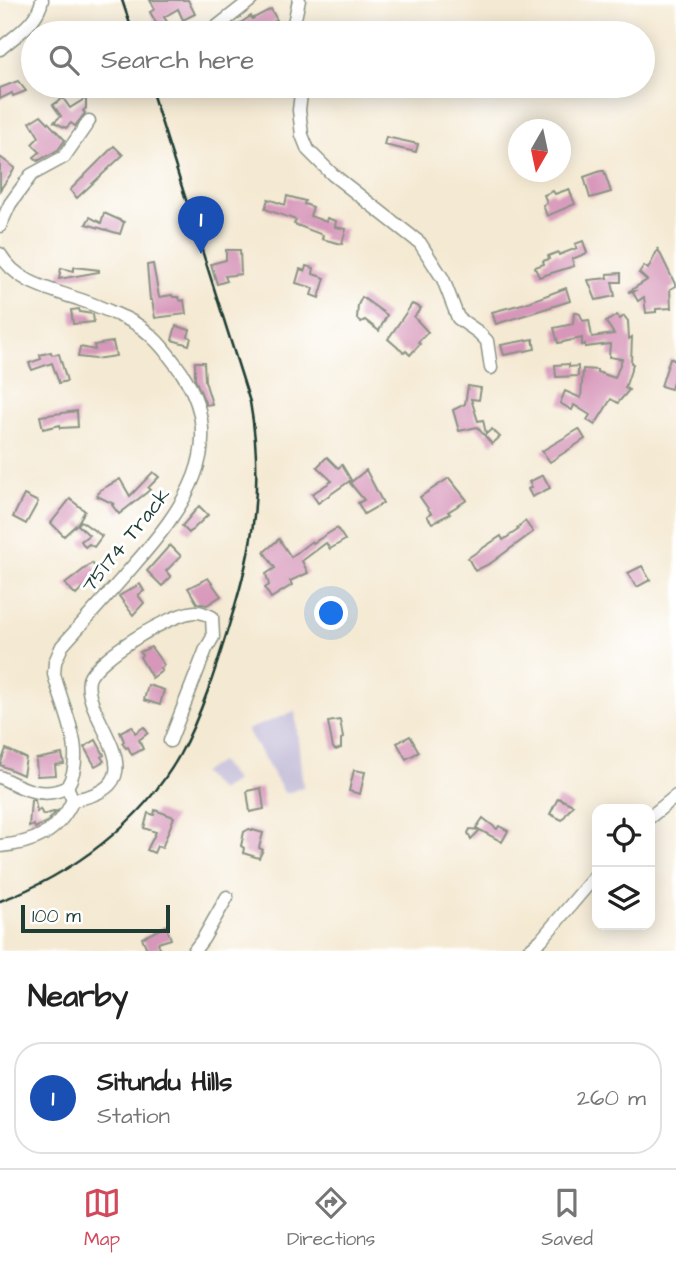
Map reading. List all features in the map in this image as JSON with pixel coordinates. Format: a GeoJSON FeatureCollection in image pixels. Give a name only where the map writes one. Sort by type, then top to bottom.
{"type":"FeatureCollection","features":[{"type":"Feature","properties":{"kind":"street"},"geometry":{"type":"LineString","coordinates":[[32,21],[42,0]]}},
{"type":"Feature","properties":{"kind":"street"},"geometry":{"type":"LineString","coordinates":[[224,21],[251,0]]}},
{"type":"Feature","properties":{"kind":"street"},"geometry":{"type":"LineString","coordinates":[[295,21],[299,0]]}},
{"type":"Feature","properties":{"kind":"street"},"geometry":{"type":"LineString","coordinates":[[0,49],[21,31]]}},
{"type":"Feature","properties":{"kind":"street"},"geometry":{"type":"LineString","coordinates":[[300,98],[302,135],[308,150],[332,174],[420,243],[443,279],[457,318],[487,341],[491,368]]}},
{"type":"Feature","properties":{"kind":"street"},"geometry":{"type":"LineString","coordinates":[[0,226],[10,204],[31,175],[64,158],[89,121]]}},
{"type":"Feature","properties":{"kind":"street","name":"75174 Track"},"geometry":{"type":"LineString","coordinates":[[0,254],[14,271],[32,284],[128,319],[155,339],[188,383],[199,412],[203,435],[200,461],[190,491],[177,512],[157,539],[62,646],[55,662],[54,674],[76,751],[76,767],[66,788]]}},
{"type":"Feature","properties":{"kind":"street"},"geometry":{"type":"LineString","coordinates":[[0,846],[33,841],[49,832],[61,820],[73,800],[88,797],[109,784],[116,757],[91,699],[91,675],[96,667],[116,650],[170,620],[196,611],[212,617],[213,637],[170,741]]}},
{"type":"Feature","properties":{"kind":"street"},"geometry":{"type":"LineString","coordinates":[[0,777],[18,787],[46,794],[66,788],[73,800]]}},
{"type":"Feature","properties":{"kind":"street"},"geometry":{"type":"LineString","coordinates":[[655,813],[676,796]]}},
{"type":"Feature","properties":{"kind":"street"},"geometry":{"type":"LineString","coordinates":[[528,951],[541,940],[592,880]]}},
{"type":"Feature","properties":{"kind":"street"},"geometry":{"type":"LineString","coordinates":[[194,951],[204,939],[227,897]]}},
{"type":"Feature","properties":{"kind":"shaded area"},"geometry":{"type":"Polygon","coordinates":[[[295,711],[303,787],[285,794],[247,730],[295,711]]]}},
{"type":"Feature","properties":{"kind":"shaded area"},"geometry":{"type":"Polygon","coordinates":[[[220,762],[236,781],[220,791],[201,773],[220,762]]]}},
{"type":"Feature","properties":{"kind":"building"},"geometry":{"type":"Polygon","coordinates":[[[150,0],[188,0],[195,14],[183,20],[178,9],[164,17],[166,21],[155,21],[150,12],[155,9],[150,0]]]}},
{"type":"Feature","properties":{"kind":"building"},"geometry":{"type":"Polygon","coordinates":[[[271,9],[277,20],[243,21],[251,16],[252,19],[271,9]]]}},
{"type":"Feature","properties":{"kind":"building"},"geometry":{"type":"Polygon","coordinates":[[[18,81],[21,93],[13,96],[12,93],[0,99],[0,88],[18,81]]]}},
{"type":"Feature","properties":{"kind":"building"},"geometry":{"type":"Polygon","coordinates":[[[63,98],[70,108],[86,98],[86,108],[83,111],[85,113],[75,126],[71,123],[66,128],[54,122],[61,116],[53,105],[63,98]]]}},
{"type":"Feature","properties":{"kind":"building"},"geometry":{"type":"Polygon","coordinates":[[[41,115],[65,140],[58,150],[38,161],[34,157],[40,152],[32,144],[39,137],[30,122],[41,115]]]}},
{"type":"Feature","properties":{"kind":"building"},"geometry":{"type":"Polygon","coordinates":[[[386,137],[418,144],[416,152],[384,145],[386,137]]]}},
{"type":"Feature","properties":{"kind":"building"},"geometry":{"type":"Polygon","coordinates":[[[114,146],[123,155],[77,198],[70,190],[114,146]]]}},
{"type":"Feature","properties":{"kind":"building"},"geometry":{"type":"Polygon","coordinates":[[[0,157],[15,168],[0,190],[0,157]]]}},
{"type":"Feature","properties":{"kind":"building"},"geometry":{"type":"Polygon","coordinates":[[[604,171],[611,192],[590,198],[584,177],[604,171]]]}},
{"type":"Feature","properties":{"kind":"building"},"geometry":{"type":"Polygon","coordinates":[[[569,189],[575,204],[547,216],[543,205],[547,203],[544,195],[569,189]]]}},
{"type":"Feature","properties":{"kind":"building"},"geometry":{"type":"Polygon","coordinates":[[[287,196],[305,201],[304,204],[313,207],[310,216],[326,222],[327,218],[336,221],[335,227],[346,229],[342,244],[322,239],[323,235],[294,224],[296,220],[265,209],[268,199],[285,205],[287,196]]]}},
{"type":"Feature","properties":{"kind":"building"},"geometry":{"type":"Polygon","coordinates":[[[104,213],[124,222],[120,234],[86,224],[90,217],[101,223],[104,213]]]}},
{"type":"Feature","properties":{"kind":"building"},"geometry":{"type":"Polygon","coordinates":[[[583,241],[587,253],[572,259],[574,266],[539,277],[535,267],[544,264],[543,261],[549,259],[548,256],[577,248],[575,244],[583,241]]]}},
{"type":"Feature","properties":{"kind":"building"},"geometry":{"type":"Polygon","coordinates":[[[658,249],[676,286],[670,289],[671,308],[646,313],[644,297],[638,301],[633,293],[635,291],[628,292],[647,280],[639,273],[644,266],[648,269],[658,249]]]}},
{"type":"Feature","properties":{"kind":"building"},"geometry":{"type":"Polygon","coordinates":[[[226,250],[240,250],[241,274],[225,276],[227,281],[217,284],[211,264],[226,260],[226,250]]]}},
{"type":"Feature","properties":{"kind":"building"},"geometry":{"type":"Polygon","coordinates":[[[153,264],[159,297],[172,295],[184,300],[186,314],[155,318],[150,300],[147,265],[153,264]]]}},
{"type":"Feature","properties":{"kind":"building"},"geometry":{"type":"Polygon","coordinates":[[[306,266],[314,268],[313,274],[325,278],[319,298],[311,295],[313,289],[310,287],[296,283],[300,269],[305,271],[306,266]]]}},
{"type":"Feature","properties":{"kind":"building"},"geometry":{"type":"Polygon","coordinates":[[[74,267],[99,272],[59,279],[61,268],[74,271],[74,267]]]}},
{"type":"Feature","properties":{"kind":"building"},"geometry":{"type":"Polygon","coordinates":[[[621,273],[621,282],[612,282],[615,296],[596,300],[588,280],[608,278],[607,274],[621,273]]]}},
{"type":"Feature","properties":{"kind":"building"},"geometry":{"type":"Polygon","coordinates":[[[566,288],[570,301],[496,324],[492,312],[566,288]]]}},
{"type":"Feature","properties":{"kind":"building"},"geometry":{"type":"Polygon","coordinates":[[[362,297],[387,315],[379,331],[365,320],[361,322],[357,319],[358,305],[362,297]]]}},
{"type":"Feature","properties":{"kind":"building"},"geometry":{"type":"Polygon","coordinates":[[[412,304],[421,308],[414,317],[428,332],[410,355],[388,339],[412,304]]]}},
{"type":"Feature","properties":{"kind":"building"},"geometry":{"type":"Polygon","coordinates":[[[79,309],[80,312],[93,314],[94,322],[73,324],[71,310],[79,309]]]}},
{"type":"Feature","properties":{"kind":"building"},"geometry":{"type":"Polygon","coordinates":[[[574,312],[580,314],[583,321],[589,320],[592,337],[614,334],[606,322],[617,315],[620,319],[624,316],[628,321],[629,339],[632,337],[633,364],[625,388],[629,390],[618,403],[611,399],[595,425],[587,420],[590,415],[574,405],[572,410],[560,403],[565,391],[581,398],[583,369],[597,370],[615,378],[622,359],[609,357],[610,344],[585,347],[585,344],[582,345],[582,338],[558,343],[554,328],[573,324],[574,312]]]}},
{"type":"Feature","properties":{"kind":"building"},"geometry":{"type":"Polygon","coordinates":[[[176,326],[190,330],[189,345],[172,340],[176,326]]]}},
{"type":"Feature","properties":{"kind":"building"},"geometry":{"type":"Polygon","coordinates":[[[533,339],[535,349],[504,355],[501,345],[533,339]]]}},
{"type":"Feature","properties":{"kind":"building"},"geometry":{"type":"Polygon","coordinates":[[[113,342],[116,356],[95,359],[78,357],[80,347],[95,350],[94,345],[113,342]]]}},
{"type":"Feature","properties":{"kind":"building"},"geometry":{"type":"Polygon","coordinates":[[[51,352],[52,355],[59,354],[67,381],[59,383],[52,363],[32,370],[29,363],[41,359],[40,355],[51,352]]]}},
{"type":"Feature","properties":{"kind":"building"},"geometry":{"type":"Polygon","coordinates":[[[670,358],[676,361],[671,389],[661,386],[670,358]]]}},
{"type":"Feature","properties":{"kind":"building"},"geometry":{"type":"Polygon","coordinates":[[[195,362],[204,362],[205,381],[212,404],[206,405],[195,379],[195,362]]]}},
{"type":"Feature","properties":{"kind":"building"},"geometry":{"type":"Polygon","coordinates":[[[569,364],[569,367],[578,366],[578,376],[556,377],[555,365],[569,364]]]}},
{"type":"Feature","properties":{"kind":"building"},"geometry":{"type":"Polygon","coordinates":[[[468,386],[481,388],[479,400],[471,399],[478,421],[483,420],[486,434],[492,429],[500,437],[492,444],[477,427],[459,431],[453,410],[465,404],[468,386]]]}},
{"type":"Feature","properties":{"kind":"building"},"geometry":{"type":"Polygon","coordinates":[[[77,411],[78,427],[60,428],[60,425],[43,429],[40,416],[77,411]]]}},
{"type":"Feature","properties":{"kind":"building"},"geometry":{"type":"Polygon","coordinates":[[[579,429],[585,439],[550,462],[542,451],[579,429]]]}},
{"type":"Feature","properties":{"kind":"building"},"geometry":{"type":"Polygon","coordinates":[[[327,457],[338,468],[342,465],[351,480],[318,503],[312,494],[332,481],[317,467],[327,457]]]}},
{"type":"Feature","properties":{"kind":"building"},"geometry":{"type":"Polygon","coordinates":[[[366,470],[383,503],[364,514],[358,503],[364,500],[350,483],[366,470]]]}},
{"type":"Feature","properties":{"kind":"building"},"geometry":{"type":"Polygon","coordinates":[[[153,472],[159,477],[148,488],[150,490],[119,514],[112,505],[114,504],[97,496],[100,490],[120,479],[130,496],[153,472]]]}},
{"type":"Feature","properties":{"kind":"building"},"geometry":{"type":"Polygon","coordinates":[[[543,475],[550,488],[532,497],[528,489],[532,487],[529,482],[543,475]]]}},
{"type":"Feature","properties":{"kind":"building"},"geometry":{"type":"Polygon","coordinates":[[[449,478],[467,500],[448,512],[450,514],[432,523],[427,516],[431,513],[420,497],[449,478]]]}},
{"type":"Feature","properties":{"kind":"building"},"geometry":{"type":"Polygon","coordinates":[[[24,495],[38,502],[26,524],[13,517],[24,495]]]}},
{"type":"Feature","properties":{"kind":"building"},"geometry":{"type":"Polygon","coordinates":[[[70,499],[85,511],[77,524],[64,536],[51,523],[70,499]]]}},
{"type":"Feature","properties":{"kind":"building"},"geometry":{"type":"Polygon","coordinates":[[[199,506],[208,515],[189,533],[182,526],[199,506]]]}},
{"type":"Feature","properties":{"kind":"building"},"geometry":{"type":"Polygon","coordinates":[[[81,521],[102,536],[94,547],[89,544],[85,547],[81,541],[89,535],[78,525],[81,521]]]}},
{"type":"Feature","properties":{"kind":"building"},"geometry":{"type":"Polygon","coordinates":[[[525,521],[533,532],[491,563],[475,571],[468,558],[501,536],[503,540],[518,530],[525,521]]]}},
{"type":"Feature","properties":{"kind":"building"},"geometry":{"type":"Polygon","coordinates":[[[337,528],[345,540],[330,549],[326,543],[302,561],[308,573],[290,581],[292,585],[271,598],[265,588],[269,585],[266,574],[275,568],[264,552],[279,539],[291,557],[312,541],[313,543],[337,528]]]}},
{"type":"Feature","properties":{"kind":"building"},"geometry":{"type":"Polygon","coordinates":[[[170,545],[181,556],[166,571],[171,577],[162,586],[147,571],[170,545]]]}},
{"type":"Feature","properties":{"kind":"building"},"geometry":{"type":"Polygon","coordinates":[[[92,563],[102,575],[91,583],[93,585],[86,590],[84,587],[76,595],[65,584],[92,563]]]}},
{"type":"Feature","properties":{"kind":"building"},"geometry":{"type":"Polygon","coordinates":[[[642,566],[650,580],[637,587],[628,573],[642,566]]]}},
{"type":"Feature","properties":{"kind":"building"},"geometry":{"type":"Polygon","coordinates":[[[208,578],[221,596],[207,605],[197,603],[188,588],[208,578]]]}},
{"type":"Feature","properties":{"kind":"building"},"geometry":{"type":"Polygon","coordinates":[[[140,584],[144,591],[138,595],[144,603],[133,615],[119,596],[140,584]]]}},
{"type":"Feature","properties":{"kind":"building"},"geometry":{"type":"Polygon","coordinates":[[[151,647],[164,665],[160,668],[162,671],[152,678],[140,657],[140,652],[151,647]]]}},
{"type":"Feature","properties":{"kind":"building"},"geometry":{"type":"Polygon","coordinates":[[[148,685],[164,690],[160,705],[144,700],[148,685]]]}},
{"type":"Feature","properties":{"kind":"building"},"geometry":{"type":"Polygon","coordinates":[[[340,720],[343,738],[341,748],[336,750],[333,748],[328,722],[340,720]]]}},
{"type":"Feature","properties":{"kind":"building"},"geometry":{"type":"Polygon","coordinates":[[[132,726],[135,733],[144,727],[148,733],[139,740],[143,749],[132,755],[122,743],[124,741],[120,732],[132,726]]]}},
{"type":"Feature","properties":{"kind":"building"},"geometry":{"type":"Polygon","coordinates":[[[410,736],[419,752],[406,759],[397,743],[410,736]]]}},
{"type":"Feature","properties":{"kind":"building"},"geometry":{"type":"Polygon","coordinates":[[[96,740],[104,755],[101,757],[104,761],[95,766],[84,747],[96,740]]]}},
{"type":"Feature","properties":{"kind":"building"},"geometry":{"type":"Polygon","coordinates":[[[6,749],[26,758],[23,775],[0,765],[6,749]]]}},
{"type":"Feature","properties":{"kind":"building"},"geometry":{"type":"Polygon","coordinates":[[[62,754],[64,764],[55,765],[56,775],[37,776],[36,759],[62,754]]]}},
{"type":"Feature","properties":{"kind":"building"},"geometry":{"type":"Polygon","coordinates":[[[354,770],[365,772],[360,794],[349,791],[354,770]]]}},
{"type":"Feature","properties":{"kind":"building"},"geometry":{"type":"Polygon","coordinates":[[[261,788],[264,809],[250,812],[247,791],[261,788]]]}},
{"type":"Feature","properties":{"kind":"building"},"geometry":{"type":"Polygon","coordinates":[[[558,798],[573,805],[562,820],[550,814],[558,798]]]}},
{"type":"Feature","properties":{"kind":"building"},"geometry":{"type":"Polygon","coordinates":[[[31,800],[35,800],[37,812],[40,809],[43,815],[57,811],[47,822],[35,828],[34,825],[29,827],[31,800]]]}},
{"type":"Feature","properties":{"kind":"building"},"geometry":{"type":"Polygon","coordinates":[[[155,810],[174,817],[162,848],[157,846],[154,853],[147,850],[156,832],[144,828],[148,813],[154,815],[155,810]]]}},
{"type":"Feature","properties":{"kind":"building"},"geometry":{"type":"Polygon","coordinates":[[[483,818],[497,829],[499,826],[508,831],[502,842],[476,828],[483,818]]]}},
{"type":"Feature","properties":{"kind":"building"},"geometry":{"type":"Polygon","coordinates":[[[249,829],[263,833],[259,848],[263,850],[259,858],[243,853],[244,848],[241,846],[244,832],[249,829]]]}},
{"type":"Feature","properties":{"kind":"building"},"geometry":{"type":"Polygon","coordinates":[[[470,829],[480,830],[471,839],[468,833],[470,829]]]}},
{"type":"Feature","properties":{"kind":"building"},"geometry":{"type":"Polygon","coordinates":[[[166,926],[171,939],[158,943],[160,948],[148,951],[142,938],[166,926]]]}},
{"type":"Feature","properties":{"kind":"railway"},"geometry":{"type":"LineString","coordinates":[[122,0],[129,21]]}},
{"type":"Feature","properties":{"kind":"railway"},"geometry":{"type":"LineString","coordinates":[[0,901],[53,877],[102,844],[145,803],[163,780],[179,756],[208,690],[238,594],[251,540],[256,459],[250,402],[154,98]]}},
{"type":"Feature","properties":{"kind":"place","name":"Situndu Hills"},"geometry":{"type":"Point","coordinates":[201,254]}}]}
